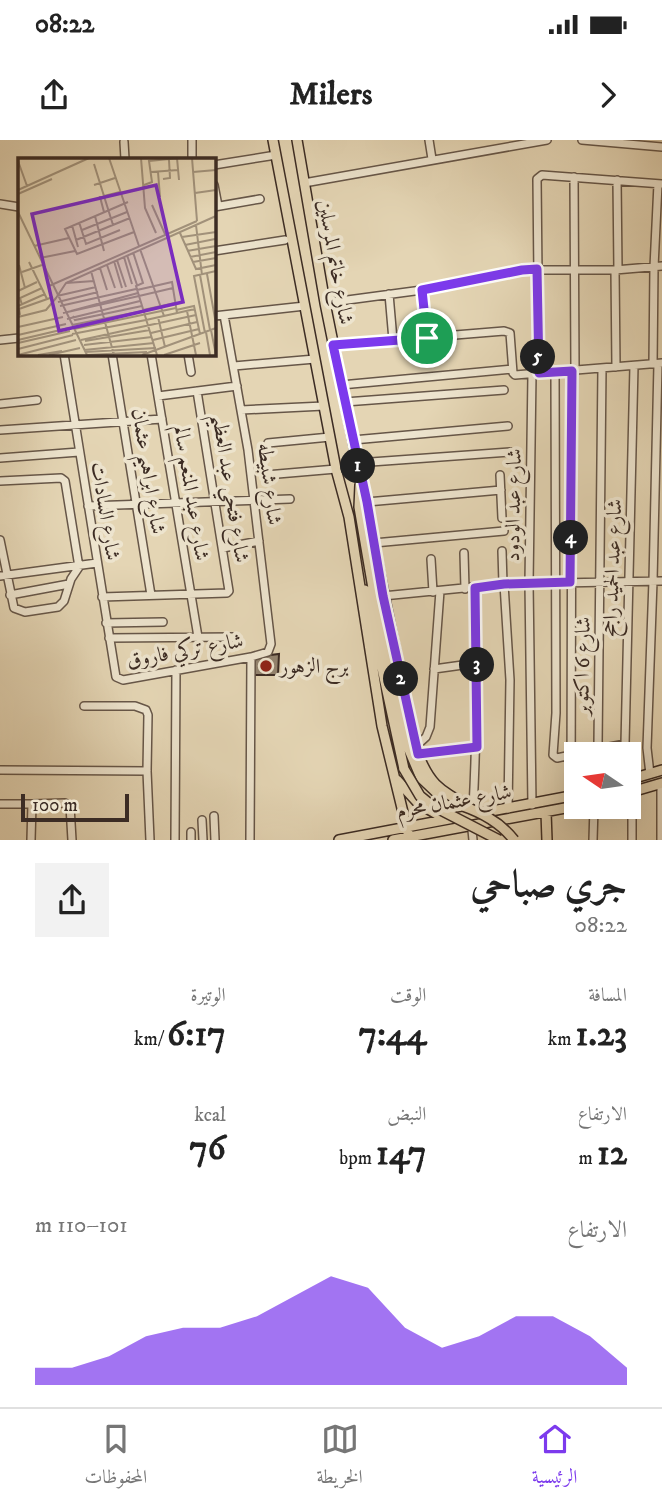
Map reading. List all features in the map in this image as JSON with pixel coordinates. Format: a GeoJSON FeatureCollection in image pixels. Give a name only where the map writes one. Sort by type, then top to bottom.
{"type":"FeatureCollection","features":[{"type":"Feature","properties":{"kind":"main road","name":"شارع خاتم المرسلين"},"geometry":{"type":"LineString","coordinates":[[274,140],[336,469],[349,517],[382,726],[408,832]]}},
{"type":"Feature","properties":{"kind":"main road","name":"شارع خاتم المرسلين"},"geometry":{"type":"LineString","coordinates":[[297,140],[333,345],[367,502],[415,755],[436,786],[477,811]]}},
{"type":"Feature","properties":{"kind":"main road"},"geometry":{"type":"LineString","coordinates":[[361,479],[359,507],[375,600],[407,745],[415,755],[431,790],[444,799],[488,818],[501,826],[514,840]]}},
{"type":"Feature","properties":{"kind":"main road"},"geometry":{"type":"LineString","coordinates":[[349,517],[404,769],[421,796],[431,805],[499,840]]}},
{"type":"Feature","properties":{"kind":"main road"},"geometry":{"type":"LineString","coordinates":[[641,776],[662,770]]}},
{"type":"Feature","properties":{"kind":"main road"},"geometry":{"type":"LineString","coordinates":[[396,779],[418,803],[469,832],[490,840]]}},
{"type":"Feature","properties":{"kind":"main road"},"geometry":{"type":"LineString","coordinates":[[641,790],[662,783]]}},
{"type":"Feature","properties":{"kind":"main road","name":"شارع عثمان محرم"},"geometry":{"type":"LineString","coordinates":[[393,840],[408,832],[477,811],[508,809],[564,798]]}},
{"type":"Feature","properties":{"kind":"main road","name":"شارع عثمان محرم"},"geometry":{"type":"LineString","coordinates":[[339,840],[408,832],[469,832],[564,808]]}},
{"type":"Feature","properties":{"kind":"main road"},"geometry":{"type":"LineString","coordinates":[[546,812],[547,840]]}},
{"type":"Feature","properties":{"kind":"street"},"geometry":{"type":"LineString","coordinates":[[192,140],[192,158]]}},
{"type":"Feature","properties":{"kind":"street"},"geometry":{"type":"LineString","coordinates":[[429,140],[432,159]]}},
{"type":"Feature","properties":{"kind":"street"},"geometry":{"type":"LineString","coordinates":[[479,140],[480,150]]}},
{"type":"Feature","properties":{"kind":"street"},"geometry":{"type":"LineString","coordinates":[[304,183],[518,142],[547,140]]}},
{"type":"Feature","properties":{"kind":"street"},"geometry":{"type":"LineString","coordinates":[[582,140],[662,147]]}},
{"type":"Feature","properties":{"kind":"street"},"geometry":{"type":"LineString","coordinates":[[124,142],[125,158]]}},
{"type":"Feature","properties":{"kind":"street"},"geometry":{"type":"LineString","coordinates":[[215,165],[276,155]]}},
{"type":"Feature","properties":{"kind":"street","name":"شارع عبد الودود"},"geometry":{"type":"LineString","coordinates":[[532,805],[529,583],[536,374],[537,182],[542,175],[574,177]]}},
{"type":"Feature","properties":{"kind":"street"},"geometry":{"type":"LineString","coordinates":[[571,742],[574,177],[660,184],[656,581],[647,748],[650,774]]}},
{"type":"Feature","properties":{"kind":"street"},"geometry":{"type":"LineString","coordinates":[[616,367],[617,180]]}},
{"type":"Feature","properties":{"kind":"street"},"geometry":{"type":"LineString","coordinates":[[216,206],[260,199]]}},
{"type":"Feature","properties":{"kind":"street"},"geometry":{"type":"LineString","coordinates":[[0,204],[18,206]]}},
{"type":"Feature","properties":{"kind":"street"},"geometry":{"type":"LineString","coordinates":[[215,251],[285,240]]}},
{"type":"Feature","properties":{"kind":"street"},"geometry":{"type":"LineString","coordinates":[[325,303],[422,290],[522,270],[617,270],[658,266]]}},
{"type":"Feature","properties":{"kind":"street"},"geometry":{"type":"LineString","coordinates":[[422,290],[427,338]]}},
{"type":"Feature","properties":{"kind":"street"},"geometry":{"type":"LineString","coordinates":[[389,294],[393,340]]}},
{"type":"Feature","properties":{"kind":"street"},"geometry":{"type":"LineString","coordinates":[[215,316],[305,306]]}},
{"type":"Feature","properties":{"kind":"street","name":"شارع شبيطه"},"geometry":{"type":"LineString","coordinates":[[224,315],[254,500],[271,644],[268,652],[263,653]]}},
{"type":"Feature","properties":{"kind":"street"},"geometry":{"type":"LineString","coordinates":[[333,345],[508,331],[512,371]]}},
{"type":"Feature","properties":{"kind":"street"},"geometry":{"type":"LineString","coordinates":[[0,340],[18,338]]}},
{"type":"Feature","properties":{"kind":"street","name":"شارع السادات"},"geometry":{"type":"LineString","coordinates":[[64,355],[114,674]]}},
{"type":"Feature","properties":{"kind":"street","name":"شارع ابراهيم عثمان"},"geometry":{"type":"LineString","coordinates":[[112,355],[151,595]]}},
{"type":"Feature","properties":{"kind":"street","name":"شارع عبد المنعم سالم"},"geometry":{"type":"LineString","coordinates":[[151,355],[198,637]]}},
{"type":"Feature","properties":{"kind":"street"},"geometry":{"type":"LineString","coordinates":[[188,355],[191,372]]}},
{"type":"Feature","properties":{"kind":"street"},"geometry":{"type":"LineString","coordinates":[[234,366],[315,359]]}},
{"type":"Feature","properties":{"kind":"street"},"geometry":{"type":"LineString","coordinates":[[341,385],[512,371],[536,374],[658,364]]}},
{"type":"Feature","properties":{"kind":"street","name":"شارع عبد الحميد راجح"},"geometry":{"type":"LineString","coordinates":[[625,742],[634,366]]}},
{"type":"Feature","properties":{"kind":"street","name":"شارع 6 اكتوبر"},"geometry":{"type":"LineString","coordinates":[[601,742],[602,368]]}},
{"type":"Feature","properties":{"kind":"street"},"geometry":{"type":"LineString","coordinates":[[555,372],[556,713],[553,755],[556,758],[564,756]]}},
{"type":"Feature","properties":{"kind":"street"},"geometry":{"type":"LineString","coordinates":[[158,396],[237,386]]}},
{"type":"Feature","properties":{"kind":"street"},"geometry":{"type":"LineString","coordinates":[[345,402],[504,390]]}},
{"type":"Feature","properties":{"kind":"street","name":"شارع فتحي عبد العظيم"},"geometry":{"type":"LineString","coordinates":[[191,594],[229,591],[197,391]]}},
{"type":"Feature","properties":{"kind":"street"},"geometry":{"type":"LineString","coordinates":[[0,404],[37,400]]}},
{"type":"Feature","properties":{"kind":"street"},"geometry":{"type":"LineString","coordinates":[[241,410],[324,406]]}},
{"type":"Feature","properties":{"kind":"street"},"geometry":{"type":"LineString","coordinates":[[0,430],[162,419]]}},
{"type":"Feature","properties":{"kind":"street"},"geometry":{"type":"LineString","coordinates":[[353,440],[508,426]]}},
{"type":"Feature","properties":{"kind":"street"},"geometry":{"type":"LineString","coordinates":[[268,443],[330,438]]}},
{"type":"Feature","properties":{"kind":"street"},"geometry":{"type":"LineString","coordinates":[[0,458],[79,452]]}},
{"type":"Feature","properties":{"kind":"street"},"geometry":{"type":"LineString","coordinates":[[357,463],[510,452]]}},
{"type":"Feature","properties":{"kind":"street"},"geometry":{"type":"LineString","coordinates":[[266,475],[336,469]]}},
{"type":"Feature","properties":{"kind":"street"},"geometry":{"type":"LineString","coordinates":[[500,475],[502,518]]}},
{"type":"Feature","properties":{"kind":"street"},"geometry":{"type":"LineString","coordinates":[[0,481],[63,479],[79,565],[64,601],[54,608],[20,612],[14,608],[3,576],[0,540]]}},
{"type":"Feature","properties":{"kind":"street"},"geometry":{"type":"LineString","coordinates":[[367,502],[501,489]]}},
{"type":"Feature","properties":{"kind":"street"},"geometry":{"type":"LineString","coordinates":[[88,506],[290,499]]}},
{"type":"Feature","properties":{"kind":"street"},"geometry":{"type":"LineString","coordinates":[[374,543],[504,531]]}},
{"type":"Feature","properties":{"kind":"street"},"geometry":{"type":"LineString","coordinates":[[223,548],[259,541]]}},
{"type":"Feature","properties":{"kind":"street"},"geometry":{"type":"LineString","coordinates":[[502,551],[510,680],[508,809]]}},
{"type":"Feature","properties":{"kind":"street"},"geometry":{"type":"LineString","coordinates":[[464,553],[465,589]]}},
{"type":"Feature","properties":{"kind":"street"},"geometry":{"type":"LineString","coordinates":[[415,755],[430,727],[436,591],[431,559]]}},
{"type":"Feature","properties":{"kind":"street"},"geometry":{"type":"LineString","coordinates":[[3,576],[97,563]]}},
{"type":"Feature","properties":{"kind":"street"},"geometry":{"type":"LineString","coordinates":[[383,596],[504,584],[656,581]]}},
{"type":"Feature","properties":{"kind":"street"},"geometry":{"type":"LineString","coordinates":[[10,594],[69,584]]}},
{"type":"Feature","properties":{"kind":"street"},"geometry":{"type":"LineString","coordinates":[[475,588],[477,811]]}},
{"type":"Feature","properties":{"kind":"street"},"geometry":{"type":"LineString","coordinates":[[102,597],[191,594]]}},
{"type":"Feature","properties":{"kind":"street"},"geometry":{"type":"LineString","coordinates":[[106,624],[163,622]]}},
{"type":"Feature","properties":{"kind":"street"},"geometry":{"type":"LineString","coordinates":[[108,638],[233,637]]}},
{"type":"Feature","properties":{"kind":"street","name":"شارع تركي فاروق"},"geometry":{"type":"LineString","coordinates":[[114,674],[123,680],[263,653]]}},
{"type":"Feature","properties":{"kind":"street"},"geometry":{"type":"LineString","coordinates":[[250,840],[251,657]]}},
{"type":"Feature","properties":{"kind":"street"},"geometry":{"type":"LineString","coordinates":[[434,669],[477,663]]}},
{"type":"Feature","properties":{"kind":"street"},"geometry":{"type":"LineString","coordinates":[[175,840],[176,670]]}},
{"type":"Feature","properties":{"kind":"street"},"geometry":{"type":"LineString","coordinates":[[84,706],[135,706],[146,710],[150,840]]}},
{"type":"Feature","properties":{"kind":"street"},"geometry":{"type":"LineString","coordinates":[[415,755],[477,747]]}},
{"type":"Feature","properties":{"kind":"street"},"geometry":{"type":"LineString","coordinates":[[0,770],[148,771]]}},
{"type":"Feature","properties":{"kind":"street"},"geometry":{"type":"LineString","coordinates":[[661,840],[662,783]]}},
{"type":"Feature","properties":{"kind":"street"},"geometry":{"type":"LineString","coordinates":[[0,804],[65,803],[70,806],[72,840]]}},
{"type":"Feature","properties":{"kind":"street"},"geometry":{"type":"LineString","coordinates":[[32,804],[32,840]]}},
{"type":"Feature","properties":{"kind":"street"},"geometry":{"type":"LineString","coordinates":[[202,820],[203,837],[215,837],[214,816]]}},
{"type":"Feature","properties":{"kind":"street"},"geometry":{"type":"LineString","coordinates":[[593,840],[594,819]]}},
{"type":"Feature","properties":{"kind":"street"},"geometry":{"type":"LineString","coordinates":[[631,819],[632,840]]}},
{"type":"Feature","properties":{"kind":"building","name":"برج الزهور"},"geometry":{"type":"Polygon","coordinates":[[[279,654],[278,675],[253,675],[254,657],[279,654]]]}},
{"type":"Feature","properties":{"kind":"place","name":"برج الزهور"},"geometry":{"type":"Point","coordinates":[266,666]}},
{"type":"Feature","properties":{"kind":"route"},"geometry":{"type":"LineString","coordinates":[[537,269],[539,373],[572,371],[570,582],[504,584],[475,588],[477,747],[418,754],[383,596],[367,502],[333,345],[427,338],[422,290],[537,269]]}}]}
